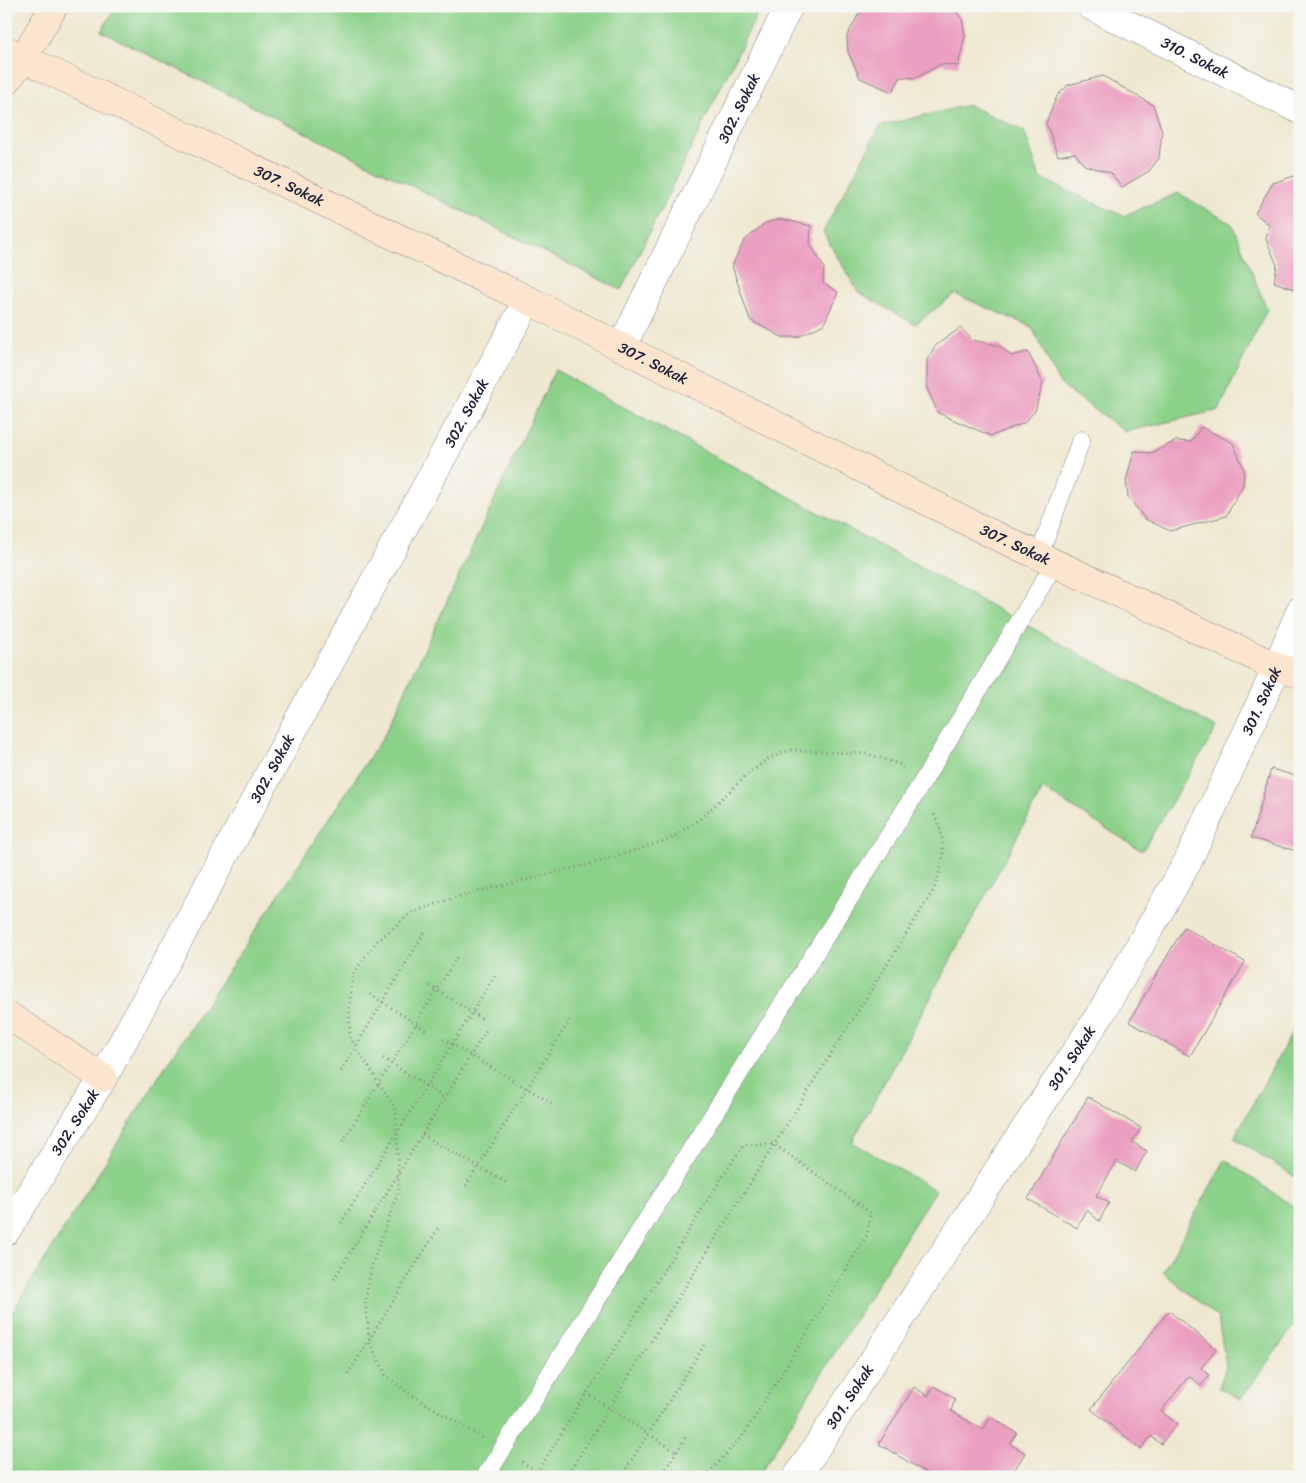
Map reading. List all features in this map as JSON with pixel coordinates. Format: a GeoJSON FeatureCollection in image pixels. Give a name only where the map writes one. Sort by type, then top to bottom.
{"type":"FeatureCollection","features":[{"type":"Feature","properties":{"kind":"street"},"geometry":{"type":"LineString","coordinates":[[6,82],[15,55],[54,6]]}},
{"type":"Feature","properties":{"kind":"street","name":"302. Sokak"},"geometry":{"type":"LineString","coordinates":[[622,346],[790,6]]}},
{"type":"Feature","properties":{"kind":"street","name":"310. Sokak"},"geometry":{"type":"LineString","coordinates":[[1091,6],[1300,110]]}},
{"type":"Feature","properties":{"kind":"street","name":"307. Sokak"},"geometry":{"type":"LineString","coordinates":[[15,55],[622,346],[990,533],[1288,670]]}},
{"type":"Feature","properties":{"kind":"street","name":"302. Sokak"},"geometry":{"type":"LineString","coordinates":[[6,1231],[103,1078],[528,300]]}},
{"type":"Feature","properties":{"kind":"street","name":"301. Sokak"},"geometry":{"type":"LineString","coordinates":[[797,1477],[1103,1010],[1188,861],[1288,670],[1300,611]]}},
{"type":"Feature","properties":{"kind":"street"},"geometry":{"type":"LineString","coordinates":[[6,1014],[103,1078]]}},
{"type":"Feature","properties":{"kind":"lane"},"geometry":{"type":"LineString","coordinates":[[485,1477],[920,786],[1047,560],[1081,440]]}},
{"type":"Feature","properties":{"kind":"path"},"geometry":{"type":"LineString","coordinates":[[545,1477],[407,1392],[386,1375],[370,1338],[365,1302],[372,1264],[399,1190],[396,1110],[350,1038],[348,1010],[353,974],[375,943],[411,913],[456,897],[602,861],[670,839],[701,818],[755,768],[769,758],[790,750],[868,754],[899,764],[920,786],[943,831],[942,866],[933,891],[566,1477]]}},
{"type":"Feature","properties":{"kind":"path"},"geometry":{"type":"LineString","coordinates":[[341,1071],[426,930]]}},
{"type":"Feature","properties":{"kind":"path"},"geometry":{"type":"LineString","coordinates":[[343,1141],[459,954]]}},
{"type":"Feature","properties":{"kind":"path"},"geometry":{"type":"LineString","coordinates":[[341,1222],[496,974]]}},
{"type":"Feature","properties":{"kind":"path"},"geometry":{"type":"LineString","coordinates":[[430,986],[484,1020]]}},
{"type":"Feature","properties":{"kind":"path"},"geometry":{"type":"LineString","coordinates":[[370,994],[427,1031]]}},
{"type":"Feature","properties":{"kind":"path"},"geometry":{"type":"LineString","coordinates":[[466,1186],[570,1020]]}},
{"type":"Feature","properties":{"kind":"path"},"geometry":{"type":"LineString","coordinates":[[334,1279],[488,1027]]}},
{"type":"Feature","properties":{"kind":"path"},"geometry":{"type":"LineString","coordinates":[[443,1040],[555,1105]]}},
{"type":"Feature","properties":{"kind":"path"},"geometry":{"type":"LineString","coordinates":[[383,1058],[445,1098]]}},
{"type":"Feature","properties":{"kind":"path"},"geometry":{"type":"LineString","coordinates":[[422,1135],[508,1182]]}},
{"type":"Feature","properties":{"kind":"path"},"geometry":{"type":"LineString","coordinates":[[534,1477],[733,1160],[744,1145],[774,1144],[871,1213],[866,1235],[745,1433],[705,1477]]}},
{"type":"Feature","properties":{"kind":"path"},"geometry":{"type":"LineString","coordinates":[[348,1374],[439,1227]]}},
{"type":"Feature","properties":{"kind":"path"},"geometry":{"type":"LineString","coordinates":[[621,1477],[705,1344]]}},
{"type":"Feature","properties":{"kind":"path"},"geometry":{"type":"LineString","coordinates":[[586,1393],[676,1452]]}},
{"type":"Feature","properties":{"kind":"path"},"geometry":{"type":"LineString","coordinates":[[661,1477],[686,1435]]}},
{"type":"Feature","properties":{"kind":"green space"},"geometry":{"type":"Polygon","coordinates":[[[117,6],[761,6],[621,290],[101,31],[117,6]]]}},
{"type":"Feature","properties":{"kind":"green space"},"geometry":{"type":"Polygon","coordinates":[[[968,105],[1024,131],[1040,178],[1123,216],[1178,193],[1232,224],[1267,309],[1219,410],[1125,432],[1059,383],[1032,327],[955,294],[915,324],[858,292],[823,232],[880,126],[968,105]]]}},
{"type":"Feature","properties":{"kind":"green space"},"geometry":{"type":"Polygon","coordinates":[[[555,370],[1217,728],[1142,851],[1043,789],[852,1142],[935,1190],[758,1477],[6,1477],[6,1322],[166,1065],[385,734],[555,370]]]}},
{"type":"Feature","properties":{"kind":"green space"},"geometry":{"type":"Polygon","coordinates":[[[1300,1018],[1300,1180],[1234,1138],[1300,1018]]]}},
{"type":"Feature","properties":{"kind":"green space"},"geometry":{"type":"Polygon","coordinates":[[[1225,1160],[1300,1211],[1300,1317],[1241,1399],[1219,1388],[1226,1366],[1218,1318],[1163,1272],[1225,1160]]]}},
{"type":"Feature","properties":{"kind":"building"},"geometry":{"type":"Polygon","coordinates":[[[863,6],[951,6],[962,19],[965,35],[958,66],[941,64],[916,78],[901,77],[892,92],[860,78],[848,52],[847,36],[863,6]]]}},
{"type":"Feature","properties":{"kind":"building"},"geometry":{"type":"Polygon","coordinates":[[[1103,76],[1153,105],[1162,131],[1159,158],[1149,171],[1122,187],[1111,173],[1084,165],[1075,153],[1058,156],[1046,123],[1057,96],[1068,85],[1103,76]]]}},
{"type":"Feature","properties":{"kind":"building"},"geometry":{"type":"Polygon","coordinates":[[[1300,174],[1300,291],[1274,282],[1277,265],[1266,239],[1269,225],[1255,213],[1273,183],[1300,174]]]}},
{"type":"Feature","properties":{"kind":"building"},"geometry":{"type":"Polygon","coordinates":[[[781,219],[811,226],[810,244],[824,268],[823,283],[838,292],[824,324],[798,337],[782,337],[750,320],[732,266],[744,241],[765,223],[781,219]]]}},
{"type":"Feature","properties":{"kind":"building"},"geometry":{"type":"Polygon","coordinates":[[[960,328],[973,340],[1000,346],[1011,356],[1028,352],[1043,383],[1035,411],[1024,423],[991,436],[938,413],[927,388],[927,360],[935,346],[960,328]]]}},
{"type":"Feature","properties":{"kind":"building"},"geometry":{"type":"Polygon","coordinates":[[[1201,427],[1233,443],[1244,469],[1243,485],[1226,516],[1170,531],[1145,519],[1128,497],[1126,481],[1134,451],[1151,453],[1176,441],[1191,442],[1201,427]]]}},
{"type":"Feature","properties":{"kind":"building"},"geometry":{"type":"Polygon","coordinates":[[[1271,769],[1300,777],[1300,852],[1251,838],[1271,769]]]}},
{"type":"Feature","properties":{"kind":"building"},"geometry":{"type":"Polygon","coordinates":[[[1184,927],[1245,962],[1190,1056],[1129,1022],[1184,927]]]}},
{"type":"Feature","properties":{"kind":"building"},"geometry":{"type":"Polygon","coordinates":[[[1088,1097],[1141,1128],[1132,1142],[1147,1151],[1135,1172],[1117,1161],[1096,1196],[1109,1203],[1099,1221],[1087,1210],[1077,1228],[1028,1199],[1088,1097]]]}},
{"type":"Feature","properties":{"kind":"building"},"geometry":{"type":"Polygon","coordinates":[[[1169,1311],[1216,1349],[1201,1368],[1209,1375],[1201,1386],[1189,1376],[1161,1411],[1177,1424],[1161,1444],[1151,1436],[1141,1449],[1091,1409],[1169,1311]]]}},
{"type":"Feature","properties":{"kind":"building"},"geometry":{"type":"Polygon","coordinates":[[[934,1386],[955,1399],[951,1411],[983,1430],[991,1417],[1017,1433],[1010,1444],[1025,1453],[1010,1477],[933,1477],[879,1444],[914,1387],[928,1396],[934,1386]]]}}]}
